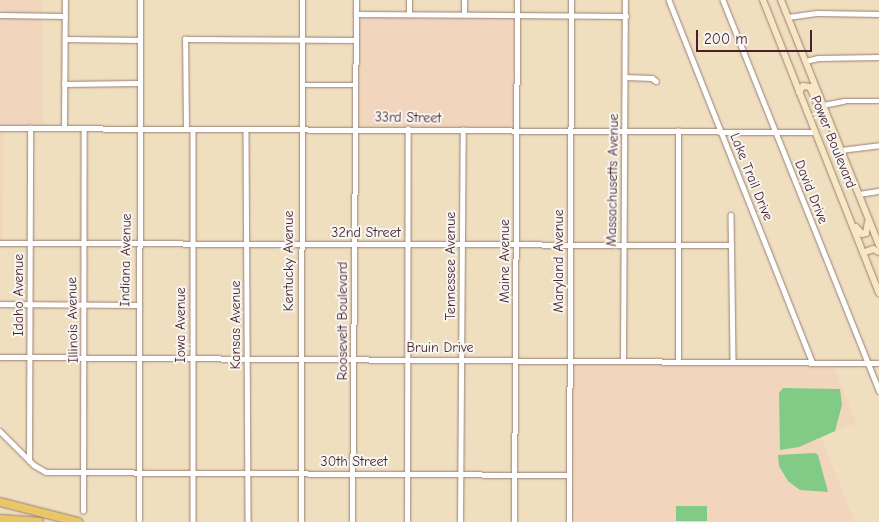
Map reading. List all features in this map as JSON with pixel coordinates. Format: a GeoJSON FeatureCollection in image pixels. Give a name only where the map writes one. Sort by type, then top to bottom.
{"type":"FeatureCollection","features":[{"type":"Feature","properties":{"kind":"highway"},"geometry":{"type":"LineString","coordinates":[[0,502],[78,522]]}},
{"type":"Feature","properties":{"kind":"highway"},"geometry":{"type":"LineString","coordinates":[[0,519],[39,522]]}},
{"type":"Feature","properties":{"kind":"main road","name":"Power Boulevard"},"geometry":{"type":"LineString","coordinates":[[763,0],[879,292]]}},
{"type":"Feature","properties":{"kind":"main road","name":"Power Boulevard"},"geometry":{"type":"LineString","coordinates":[[781,0],[878,240]]}},
{"type":"Feature","properties":{"kind":"main road"},"geometry":{"type":"LineString","coordinates":[[799,92],[803,86],[810,86],[820,111],[828,118]]}},
{"type":"Feature","properties":{"kind":"main road"},"geometry":{"type":"LineString","coordinates":[[851,221],[862,234],[869,229],[869,219]]}},
{"type":"Feature","properties":{"kind":"main road"},"geometry":{"type":"LineString","coordinates":[[863,253],[873,249],[879,252]]}},
{"type":"Feature","properties":{"kind":"street"},"geometry":{"type":"LineString","coordinates":[[64,0],[64,128]]}},
{"type":"Feature","properties":{"kind":"street","name":"Indiana Avenue"},"geometry":{"type":"LineString","coordinates":[[139,520],[137,305],[140,0]]}},
{"type":"Feature","properties":{"kind":"street","name":"Kentucky Avenue"},"geometry":{"type":"LineString","coordinates":[[301,522],[300,244],[302,0]]}},
{"type":"Feature","properties":{"kind":"street","name":"Roosevelt Boulevard"},"geometry":{"type":"LineString","coordinates":[[352,522],[356,0]]}},
{"type":"Feature","properties":{"kind":"street"},"geometry":{"type":"LineString","coordinates":[[409,0],[409,14]]}},
{"type":"Feature","properties":{"kind":"street"},"geometry":{"type":"LineString","coordinates":[[464,0],[464,14]]}},
{"type":"Feature","properties":{"kind":"street","name":"Maine Avenue"},"geometry":{"type":"LineString","coordinates":[[514,522],[517,0]]}},
{"type":"Feature","properties":{"kind":"street","name":"Maryland Avenue"},"geometry":{"type":"LineString","coordinates":[[569,522],[571,0]]}},
{"type":"Feature","properties":{"kind":"street","name":"Massachusetts Avenue"},"geometry":{"type":"LineString","coordinates":[[623,360],[625,0]]}},
{"type":"Feature","properties":{"kind":"street","name":"Lake Trail Drive"},"geometry":{"type":"LineString","coordinates":[[669,0],[812,362]]}},
{"type":"Feature","properties":{"kind":"street","name":"David Drive"},"geometry":{"type":"LineString","coordinates":[[723,0],[879,392]]}},
{"type":"Feature","properties":{"kind":"street"},"geometry":{"type":"LineString","coordinates":[[788,17],[818,13],[879,14]]}},
{"type":"Feature","properties":{"kind":"street"},"geometry":{"type":"LineString","coordinates":[[356,14],[626,16]]}},
{"type":"Feature","properties":{"kind":"street"},"geometry":{"type":"LineString","coordinates":[[0,15],[65,16]]}},
{"type":"Feature","properties":{"kind":"street"},"geometry":{"type":"LineString","coordinates":[[186,129],[186,38],[356,40]]}},
{"type":"Feature","properties":{"kind":"street"},"geometry":{"type":"LineString","coordinates":[[64,40],[139,40]]}},
{"type":"Feature","properties":{"kind":"street"},"geometry":{"type":"LineString","coordinates":[[806,61],[879,57]]}},
{"type":"Feature","properties":{"kind":"street"},"geometry":{"type":"LineString","coordinates":[[625,78],[652,78],[656,82]]}},
{"type":"Feature","properties":{"kind":"street"},"geometry":{"type":"LineString","coordinates":[[64,84],[140,83]]}},
{"type":"Feature","properties":{"kind":"street"},"geometry":{"type":"LineString","coordinates":[[302,86],[355,85]]}},
{"type":"Feature","properties":{"kind":"street"},"geometry":{"type":"LineString","coordinates":[[824,105],[844,101],[879,102]]}},
{"type":"Feature","properties":{"kind":"street","name":"33rd Street"},"geometry":{"type":"LineString","coordinates":[[0,128],[815,132]]}},
{"type":"Feature","properties":{"kind":"street","name":"Idaho Avenue"},"geometry":{"type":"LineString","coordinates":[[29,461],[31,304],[30,128]]}},
{"type":"Feature","properties":{"kind":"street","name":"Illinois Avenue"},"geometry":{"type":"LineString","coordinates":[[83,511],[85,358],[84,128]]}},
{"type":"Feature","properties":{"kind":"street","name":"Iowa Avenue"},"geometry":{"type":"LineString","coordinates":[[193,129],[193,522]]}},
{"type":"Feature","properties":{"kind":"street","name":"Kansas Avenue"},"geometry":{"type":"LineString","coordinates":[[246,129],[248,522]]}},
{"type":"Feature","properties":{"kind":"street"},"geometry":{"type":"LineString","coordinates":[[407,522],[408,130]]}},
{"type":"Feature","properties":{"kind":"street","name":"Tennessee Avenue"},"geometry":{"type":"LineString","coordinates":[[460,522],[462,474],[463,130]]}},
{"type":"Feature","properties":{"kind":"street"},"geometry":{"type":"LineString","coordinates":[[678,130],[678,359]]}},
{"type":"Feature","properties":{"kind":"street"},"geometry":{"type":"LineString","coordinates":[[841,150],[879,146]]}},
{"type":"Feature","properties":{"kind":"street"},"geometry":{"type":"LineString","coordinates":[[859,194],[879,191]]}},
{"type":"Feature","properties":{"kind":"street"},"geometry":{"type":"LineString","coordinates":[[731,215],[733,360]]}},
{"type":"Feature","properties":{"kind":"street","name":"32nd Street"},"geometry":{"type":"LineString","coordinates":[[0,243],[731,245]]}},
{"type":"Feature","properties":{"kind":"street"},"geometry":{"type":"LineString","coordinates":[[0,304],[137,305]]}},
{"type":"Feature","properties":{"kind":"street","name":"Bruin Drive"},"geometry":{"type":"LineString","coordinates":[[0,357],[678,359],[879,363]]}},
{"type":"Feature","properties":{"kind":"street","name":"30th Street"},"geometry":{"type":"LineString","coordinates":[[0,431],[29,461],[46,472],[569,475]]}},
{"type":"Feature","properties":{"kind":"shaded area"},"geometry":{"type":"Polygon","coordinates":[[[0,0],[42,0],[43,125],[4,125],[3,241],[0,241],[0,0]]]}},
{"type":"Feature","properties":{"kind":"shaded area"},"geometry":{"type":"Polygon","coordinates":[[[358,17],[514,18],[513,127],[357,126],[358,17]]]}},
{"type":"Feature","properties":{"kind":"shaded area"},"geometry":{"type":"Polygon","coordinates":[[[572,363],[834,367],[856,423],[821,437],[855,522],[575,522],[572,363]]]}},
{"type":"Feature","properties":{"kind":"green space"},"geometry":{"type":"Polygon","coordinates":[[[783,388],[840,389],[842,405],[835,431],[799,447],[780,450],[779,393],[783,388]]]}},
{"type":"Feature","properties":{"kind":"green space"},"geometry":{"type":"Polygon","coordinates":[[[815,453],[818,455],[828,492],[800,490],[788,481],[779,466],[778,455],[815,453]]]}},
{"type":"Feature","properties":{"kind":"green space"},"geometry":{"type":"Polygon","coordinates":[[[676,506],[707,506],[707,521],[676,521],[676,506]]]}}]}
